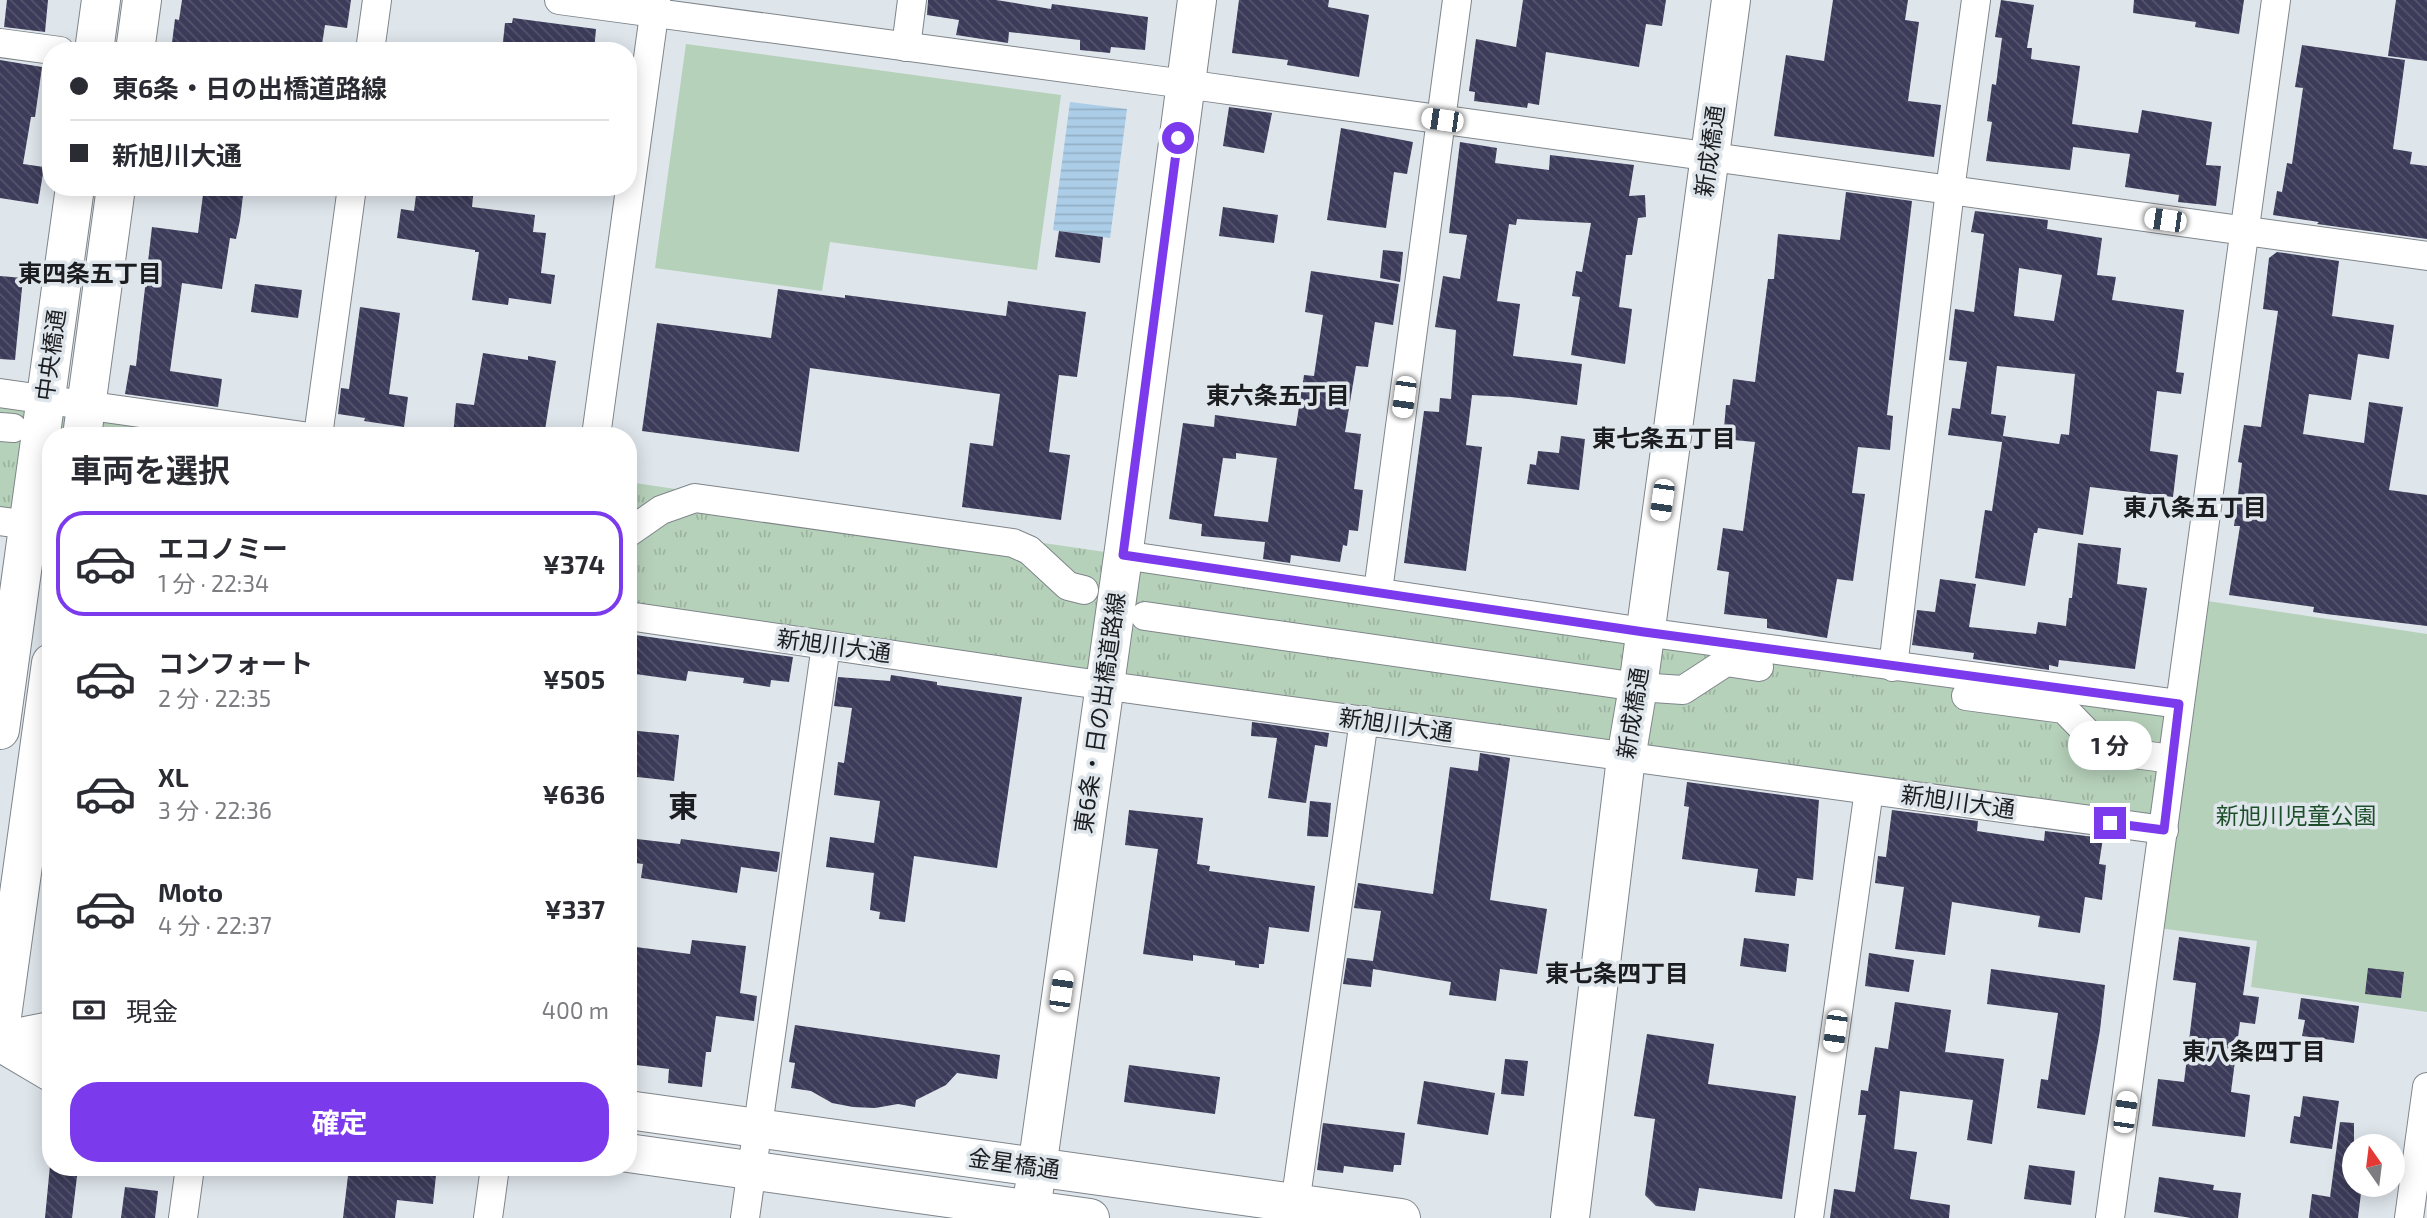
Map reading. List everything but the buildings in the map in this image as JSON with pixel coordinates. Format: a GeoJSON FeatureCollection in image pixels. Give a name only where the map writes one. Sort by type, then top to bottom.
{"type":"FeatureCollection","features":[{"type":"Feature","properties":{"kind":"street"},"geometry":{"type":"LineString","coordinates":[[95,42],[101,0]]}},
{"type":"Feature","properties":{"kind":"street"},"geometry":{"type":"LineString","coordinates":[[136,42],[142,0]]}},
{"type":"Feature","properties":{"kind":"street"},"geometry":{"type":"LineString","coordinates":[[371,42],[377,0]]}},
{"type":"Feature","properties":{"kind":"street"},"geometry":{"type":"LineString","coordinates":[[559,0],[655,7],[906,47],[2427,256]]}},
{"type":"Feature","properties":{"kind":"street"},"geometry":{"type":"LineString","coordinates":[[906,47],[912,0]]}},
{"type":"Feature","properties":{"kind":"street","name":"東6条・日の出橋道路線"},"geometry":{"type":"LineString","coordinates":[[1030,1214],[1123,555],[1197,0]]}},
{"type":"Feature","properties":{"kind":"street"},"geometry":{"type":"LineString","coordinates":[[1378,591],[1457,0]]}},
{"type":"Feature","properties":{"kind":"street","name":"新成橋通"},"geometry":{"type":"LineString","coordinates":[[1570,1218],[1626,758],[1638,687],[1731,0]]}},
{"type":"Feature","properties":{"kind":"street"},"geometry":{"type":"LineString","coordinates":[[1893,667],[1950,190],[1976,0]]}},
{"type":"Feature","properties":{"kind":"street"},"geometry":{"type":"LineString","coordinates":[[2110,1218],[2276,0]]}},
{"type":"Feature","properties":{"kind":"street"},"geometry":{"type":"LineString","coordinates":[[637,138],[655,7]]}},
{"type":"Feature","properties":{"kind":"street"},"geometry":{"type":"LineString","coordinates":[[0,43],[42,49]]}},
{"type":"Feature","properties":{"kind":"street","name":"中央橋通"},"geometry":{"type":"LineString","coordinates":[[0,730],[26,525],[74,196]]}},
{"type":"Feature","properties":{"kind":"street","name":"中央橋通"},"geometry":{"type":"LineString","coordinates":[[84,420],[115,196]]}},
{"type":"Feature","properties":{"kind":"street"},"geometry":{"type":"LineString","coordinates":[[319,427],[351,196]]}},
{"type":"Feature","properties":{"kind":"street"},"geometry":{"type":"LineString","coordinates":[[597,427],[629,196]]}},
{"type":"Feature","properties":{"kind":"street"},"geometry":{"type":"LineString","coordinates":[[0,393],[46,400],[84,420],[180,427]]}},
{"type":"Feature","properties":{"kind":"street"},"geometry":{"type":"LineString","coordinates":[[637,527],[660,510],[695,498],[1013,543],[1029,550],[1068,586],[1084,590]]}},
{"type":"Feature","properties":{"kind":"street"},"geometry":{"type":"LineString","coordinates":[[1123,555],[1644,632],[2179,704]]}},
{"type":"Feature","properties":{"kind":"street"},"geometry":{"type":"LineString","coordinates":[[1145,615],[1638,687],[1683,690],[1727,662],[2064,709],[2104,750],[2172,759]]}},
{"type":"Feature","properties":{"kind":"street","name":"新旭川大通"},"geometry":{"type":"LineString","coordinates":[[637,617],[1626,758],[2164,830]]}},
{"type":"Feature","properties":{"kind":"street"},"geometry":{"type":"LineString","coordinates":[[746,1218],[826,645]]}},
{"type":"Feature","properties":{"kind":"street"},"geometry":{"type":"LineString","coordinates":[[1294,1211],[1364,720]]}},
{"type":"Feature","properties":{"kind":"street"},"geometry":{"type":"LineString","coordinates":[[0,1031],[42,728]]}},
{"type":"Feature","properties":{"kind":"street"},"geometry":{"type":"LineString","coordinates":[[1809,1218],[1869,790]]}},
{"type":"Feature","properties":{"kind":"street"},"geometry":{"type":"LineString","coordinates":[[0,1042],[42,1033]]}},
{"type":"Feature","properties":{"kind":"street"},"geometry":{"type":"LineString","coordinates":[[0,1042],[42,1067]]}},
{"type":"Feature","properties":{"kind":"street"},"geometry":{"type":"LineString","coordinates":[[2409,1218],[2427,1087]]}},
{"type":"Feature","properties":{"kind":"street","name":"金星橋通"},"geometry":{"type":"LineString","coordinates":[[637,1111],[1037,1167],[1294,1211],[1401,1218]]}},
{"type":"Feature","properties":{"kind":"street","name":"金星橋通"},"geometry":{"type":"LineString","coordinates":[[637,1154],[1030,1214],[1090,1218]]}},
{"type":"Feature","properties":{"kind":"street"},"geometry":{"type":"LineString","coordinates":[[183,1218],[189,1176]]}},
{"type":"Feature","properties":{"kind":"street"},"geometry":{"type":"LineString","coordinates":[[488,1218],[494,1176]]}},
{"type":"Feature","properties":{"kind":"green space"},"geometry":{"type":"Polygon","coordinates":[[[686,44],[1061,95],[1037,270],[830,242],[822,291],[655,268],[686,44]]]}},
{"type":"Feature","properties":{"kind":"green space"},"geometry":{"type":"Polygon","coordinates":[[[0,393],[240,427],[42,427],[42,530],[0,523],[0,393]]]}},
{"type":"Feature","properties":{"kind":"green space"},"geometry":{"type":"Polygon","coordinates":[[[637,483],[2179,704],[2164,830],[637,617],[637,483]]]}},
{"type":"Feature","properties":{"kind":"green space","name":"新旭川児童公園"},"geometry":{"type":"Polygon","coordinates":[[[2194,599],[2427,634],[2427,1012],[2251,987],[2257,941],[2151,927],[2194,599]]]}},
{"type":"Feature","properties":{"kind":"water"},"geometry":{"type":"Polygon","coordinates":[[[1070,102],[1127,109],[1110,238],[1053,230],[1070,102]]]}},
{"type":"Feature","properties":{"kind":"district","name":"東四条五丁目"},"geometry":{"type":"Point","coordinates":[90,274]}},
{"type":"Feature","properties":{"kind":"district","name":"東六条五丁目"},"geometry":{"type":"Point","coordinates":[1278,396]}},
{"type":"Feature","properties":{"kind":"district","name":"東七条五丁目"},"geometry":{"type":"Point","coordinates":[1664,439]}},
{"type":"Feature","properties":{"kind":"district","name":"東八条五丁目"},"geometry":{"type":"Point","coordinates":[2195,508]}},
{"type":"Feature","properties":{"kind":"district","name":"東"},"geometry":{"type":"Point","coordinates":[683,807]}},
{"type":"Feature","properties":{"kind":"district","name":"東七条四丁目"},"geometry":{"type":"Point","coordinates":[1617,974]}},
{"type":"Feature","properties":{"kind":"district","name":"東八条四丁目"},"geometry":{"type":"Point","coordinates":[2254,1052]}},
{"type":"Feature","properties":{"kind":"route"},"geometry":{"type":"LineString","coordinates":[[1178,138],[1123,555],[1644,632],[2179,704],[2164,830],[2110,823]]}}]}
